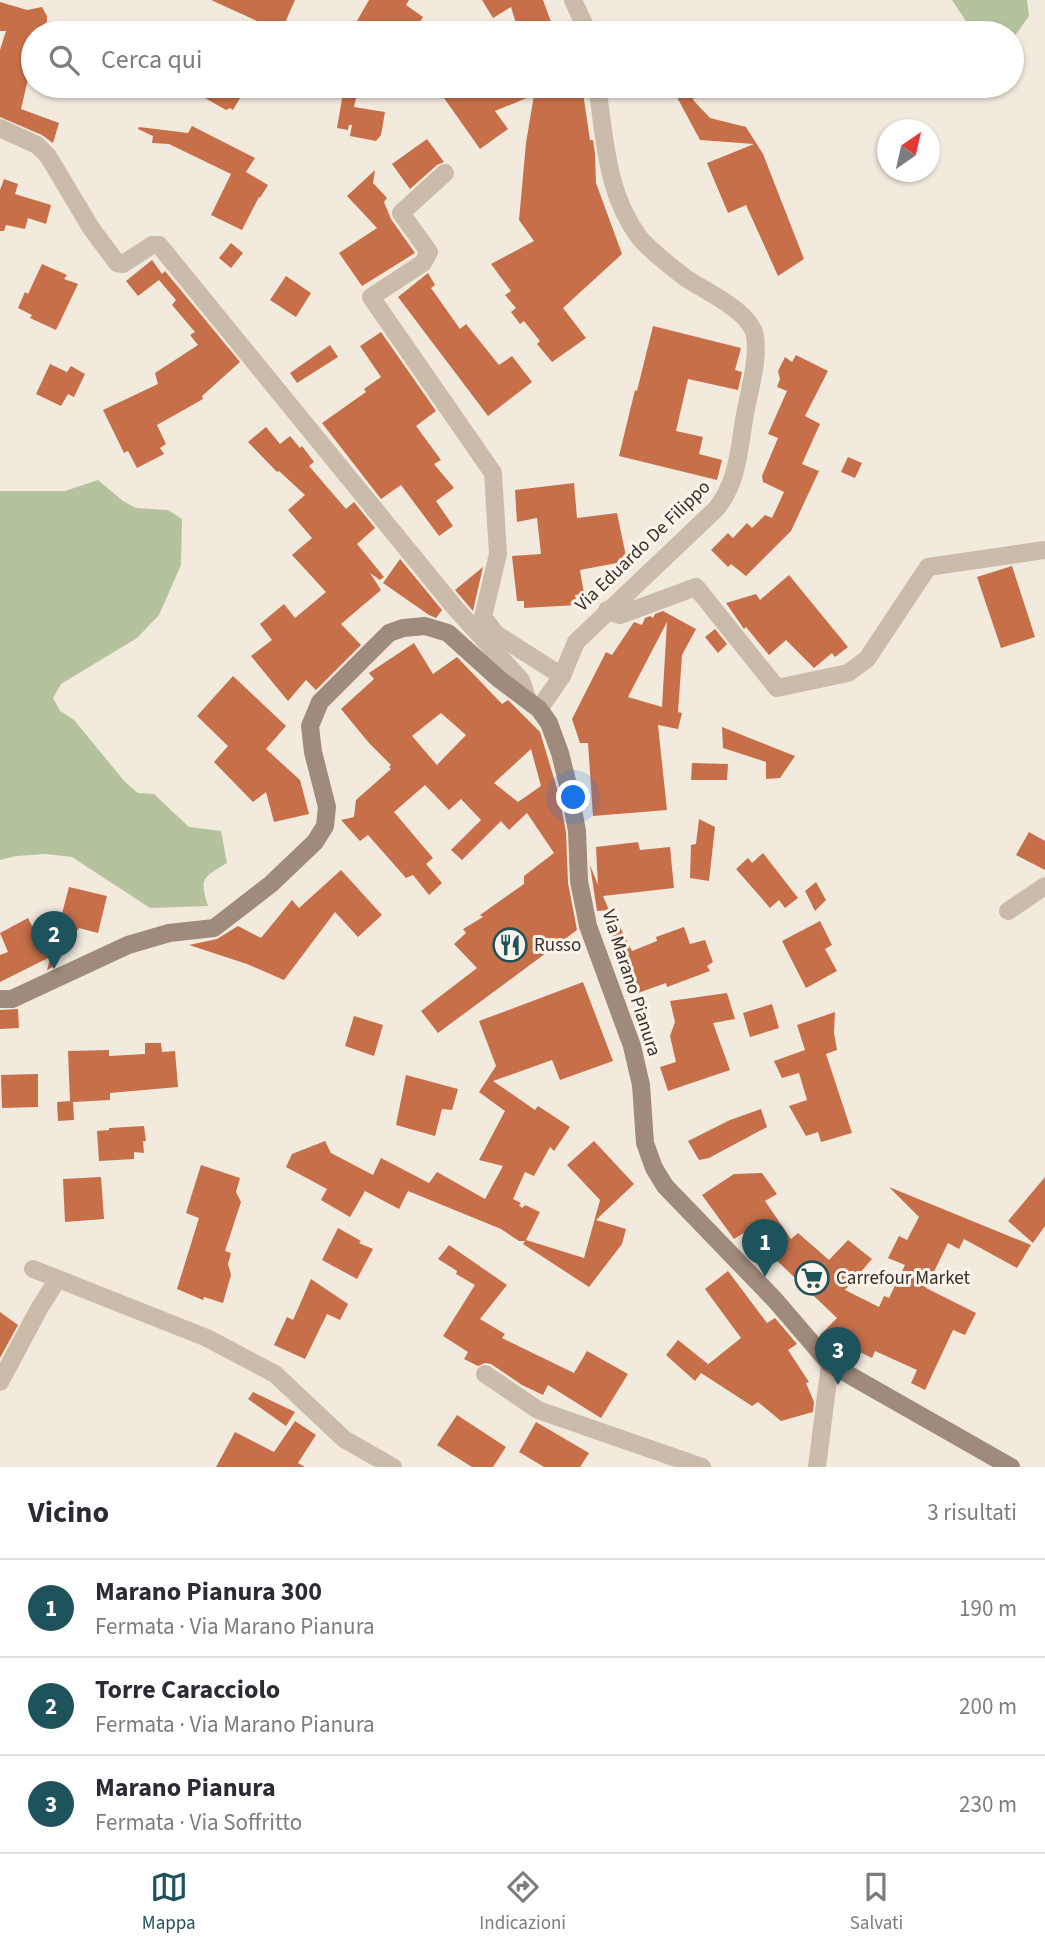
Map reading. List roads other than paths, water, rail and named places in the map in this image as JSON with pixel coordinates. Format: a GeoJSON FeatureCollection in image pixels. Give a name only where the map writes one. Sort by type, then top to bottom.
{"type":"FeatureCollection","features":[{"type":"Feature","properties":{"kind":"street"},"geometry":{"type":"LineString","coordinates":[[573,0],[583,21]]}},
{"type":"Feature","properties":{"kind":"street","name":"Via Eduardo De Filippo"},"geometry":{"type":"LineString","coordinates":[[534,704],[562,676],[576,642],[716,509],[727,495],[736,467],[754,356],[755,333],[739,313],[685,277],[640,239],[610,179],[599,98]]}},
{"type":"Feature","properties":{"kind":"street"},"geometry":{"type":"LineString","coordinates":[[0,128],[37,145],[48,156],[117,263],[123,264],[152,245],[159,246],[456,610],[522,680],[534,704]]}},
{"type":"Feature","properties":{"kind":"street"},"geometry":{"type":"LineString","coordinates":[[445,173],[401,213],[429,252],[423,263],[371,297],[493,473],[498,554],[484,617],[496,634],[562,676]]}},
{"type":"Feature","properties":{"kind":"street"},"geometry":{"type":"LineString","coordinates":[[607,610],[620,615],[696,587],[777,688],[848,673],[867,659],[928,567],[1045,550]]}},
{"type":"Feature","properties":{"kind":"street","name":"Via Marano Pianura"},"geometry":{"type":"LineString","coordinates":[[0,999],[12,999],[128,945],[169,933],[214,928],[271,884],[315,842],[325,826],[327,807],[313,752],[310,726],[320,702],[388,633],[403,628],[425,626],[448,633],[499,679],[534,704],[549,723],[567,780],[577,831],[579,881],[588,926],[632,1046],[641,1085],[645,1143],[654,1168],[665,1186],[775,1300],[830,1364],[1011,1467]]}},
{"type":"Feature","properties":{"kind":"street"},"geometry":{"type":"LineString","coordinates":[[1008,911],[1045,886]]}},
{"type":"Feature","properties":{"kind":"street"},"geometry":{"type":"LineString","coordinates":[[33,1269],[208,1338],[275,1374],[344,1439],[393,1467]]}},
{"type":"Feature","properties":{"kind":"street"},"geometry":{"type":"LineString","coordinates":[[0,1382],[58,1279]]}},
{"type":"Feature","properties":{"kind":"street"},"geometry":{"type":"LineString","coordinates":[[817,1467],[830,1364]]}},
{"type":"Feature","properties":{"kind":"street"},"geometry":{"type":"LineString","coordinates":[[485,1374],[537,1410],[702,1467]]}},
{"type":"Feature","properties":{"kind":"place","name":"Russo"},"geometry":{"type":"Point","coordinates":[510,945]}},
{"type":"Feature","properties":{"kind":"place","name":"Torre Caracciolo"},"geometry":{"type":"Point","coordinates":[54,969]}},
{"type":"Feature","properties":{"kind":"place","name":"Marano Pianura 300"},"geometry":{"type":"Point","coordinates":[765,1277]}},
{"type":"Feature","properties":{"kind":"place","name":"Carrefour Market"},"geometry":{"type":"Point","coordinates":[812,1278]}},
{"type":"Feature","properties":{"kind":"place","name":"Marano Pianura"},"geometry":{"type":"Point","coordinates":[838,1385]}}]}
